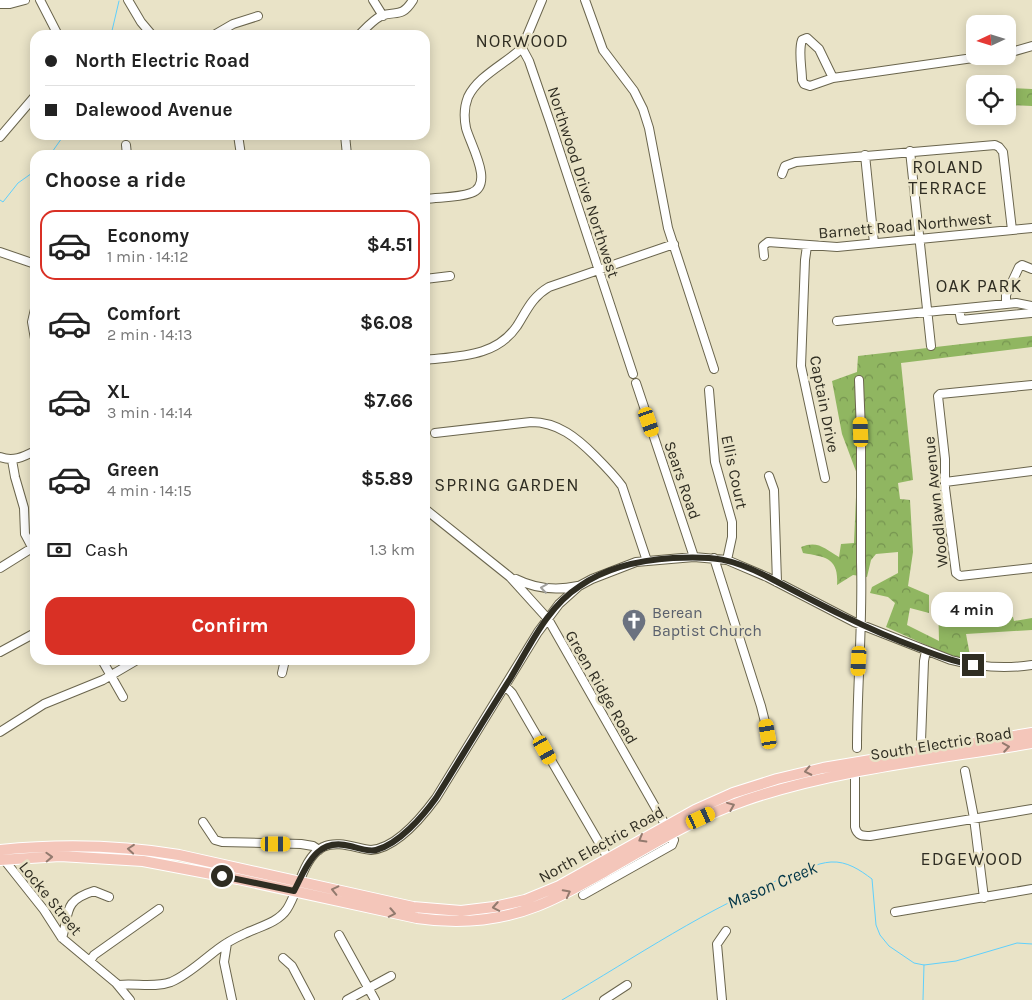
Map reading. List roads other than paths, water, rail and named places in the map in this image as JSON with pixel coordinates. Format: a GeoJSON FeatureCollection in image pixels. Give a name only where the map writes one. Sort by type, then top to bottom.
{"type":"FeatureCollection","features":[{"type":"Feature","properties":{"kind":"main road","name":"South Electric Road"},"geometry":{"type":"LineString","coordinates":[[855,767],[1032,733]]}},
{"type":"Feature","properties":{"kind":"main road","name":"South Electric Road"},"geometry":{"type":"LineString","coordinates":[[855,767],[1032,743]]}},
{"type":"Feature","properties":{"kind":"main road","name":"North Electric Road"},"geometry":{"type":"LineString","coordinates":[[1,855],[64,846],[142,850],[179,856],[417,918],[443,921],[471,920],[504,916],[536,907],[561,896],[612,867],[669,830],[771,791],[816,780],[855,767]]}},
{"type":"Feature","properties":{"kind":"street"},"geometry":{"type":"LineString","coordinates":[[0,4],[10,4],[25,0]]}},
{"type":"Feature","properties":{"kind":"street"},"geometry":{"type":"LineString","coordinates":[[40,0],[55,30]]}},
{"type":"Feature","properties":{"kind":"street"},"geometry":{"type":"LineString","coordinates":[[128,0],[148,30]]}},
{"type":"Feature","properties":{"kind":"street"},"geometry":{"type":"LineString","coordinates":[[373,0],[383,16]]}},
{"type":"Feature","properties":{"kind":"street"},"geometry":{"type":"LineString","coordinates":[[365,30],[383,16],[400,13],[408,7],[412,0]]}},
{"type":"Feature","properties":{"kind":"street"},"geometry":{"type":"LineString","coordinates":[[430,198],[470,194],[480,186],[482,178],[480,169],[465,120],[466,104],[475,87],[522,48],[542,0]]}},
{"type":"Feature","properties":{"kind":"street"},"geometry":{"type":"LineString","coordinates":[[585,0],[603,50],[634,92],[643,109],[651,138],[664,210],[714,369]]}},
{"type":"Feature","properties":{"kind":"street"},"geometry":{"type":"LineString","coordinates":[[223,30],[233,24],[258,16]]}},
{"type":"Feature","properties":{"kind":"street"},"geometry":{"type":"LineString","coordinates":[[833,78],[818,49],[809,40],[802,40],[800,49],[802,80],[804,84],[810,86],[833,78],[966,59]]}},
{"type":"Feature","properties":{"kind":"street"},"geometry":{"type":"LineString","coordinates":[[1016,51],[1032,46]]}},
{"type":"Feature","properties":{"kind":"street","name":"Northwood Drive Northwest"},"geometry":{"type":"LineString","coordinates":[[522,48],[528,60],[633,374]]}},
{"type":"Feature","properties":{"kind":"street"},"geometry":{"type":"LineString","coordinates":[[0,137],[30,102]]}},
{"type":"Feature","properties":{"kind":"street"},"geometry":{"type":"LineString","coordinates":[[782,174],[785,166],[796,162],[995,144],[1003,152],[1012,230]]}},
{"type":"Feature","properties":{"kind":"street"},"geometry":{"type":"LineString","coordinates":[[126,146],[126,150]]}},
{"type":"Feature","properties":{"kind":"street"},"geometry":{"type":"LineString","coordinates":[[910,151],[931,346]]}},
{"type":"Feature","properties":{"kind":"street"},"geometry":{"type":"LineString","coordinates":[[865,155],[874,243]]}},
{"type":"Feature","properties":{"kind":"street","name":"Barnett Road Northwest"},"geometry":{"type":"LineString","coordinates":[[764,256],[763,246],[768,242],[837,247],[1032,228]]}},
{"type":"Feature","properties":{"kind":"street"},"geometry":{"type":"LineString","coordinates":[[430,359],[469,355],[493,348],[505,340],[511,333],[530,302],[540,292],[558,283],[674,244]]}},
{"type":"Feature","properties":{"kind":"street","name":"Captain Drive"},"geometry":{"type":"LineString","coordinates":[[808,246],[805,260],[801,366],[825,478]]}},
{"type":"Feature","properties":{"kind":"street"},"geometry":{"type":"LineString","coordinates":[[0,252],[30,262]]}},
{"type":"Feature","properties":{"kind":"street"},"geometry":{"type":"LineString","coordinates":[[1006,304],[1006,296],[1020,267],[1022,265],[1032,269]]}},
{"type":"Feature","properties":{"kind":"street"},"geometry":{"type":"LineString","coordinates":[[430,278],[450,276]]}},
{"type":"Feature","properties":{"kind":"street"},"geometry":{"type":"LineString","coordinates":[[837,321],[1006,304],[1020,303],[1032,306]]}},
{"type":"Feature","properties":{"kind":"street"},"geometry":{"type":"LineString","coordinates":[[960,309],[960,320],[1031,313],[1032,310]]}},
{"type":"Feature","properties":{"kind":"street"},"geometry":{"type":"LineString","coordinates":[[857,748],[862,583],[859,380]]}},
{"type":"Feature","properties":{"kind":"street","name":"Sears Road"},"geometry":{"type":"LineString","coordinates":[[636,384],[694,557]]}},
{"type":"Feature","properties":{"kind":"street","name":"Woodlawn Avenue"},"geometry":{"type":"LineString","coordinates":[[1032,385],[940,394],[938,396],[945,459],[945,482],[956,573],[960,576],[1032,568]]}},
{"type":"Feature","properties":{"kind":"street","name":"Ellis Court"},"geometry":{"type":"LineString","coordinates":[[709,390],[715,462],[732,522],[732,537],[727,560]]}},
{"type":"Feature","properties":{"kind":"street"},"geometry":{"type":"LineString","coordinates":[[435,433],[541,422],[567,432],[576,438],[615,476],[622,486],[647,561]]}},
{"type":"Feature","properties":{"kind":"street"},"geometry":{"type":"LineString","coordinates":[[0,457],[12,460],[30,453]]}},
{"type":"Feature","properties":{"kind":"street"},"geometry":{"type":"LineString","coordinates":[[12,460],[24,508],[25,534],[30,545]]}},
{"type":"Feature","properties":{"kind":"street"},"geometry":{"type":"LineString","coordinates":[[945,482],[1032,471]]}},
{"type":"Feature","properties":{"kind":"street"},"geometry":{"type":"LineString","coordinates":[[769,476],[774,490],[777,582]]}},
{"type":"Feature","properties":{"kind":"street","name":"Green Ridge Road"},"geometry":{"type":"LineString","coordinates":[[430,513],[510,577],[548,619],[669,830]]}},
{"type":"Feature","properties":{"kind":"street"},"geometry":{"type":"LineString","coordinates":[[0,568],[30,553]]}},
{"type":"Feature","properties":{"kind":"street"},"geometry":{"type":"LineString","coordinates":[[118,985],[172,982],[227,943],[278,918],[287,910],[297,886],[312,858],[319,850],[329,845],[340,844],[376,850],[407,831],[422,817],[436,798],[538,632],[559,604],[580,586],[606,572],[626,565],[647,561],[694,557],[727,560],[777,582],[860,624],[951,660],[983,666],[1014,667],[1032,665]]}},
{"type":"Feature","properties":{"kind":"street"},"geometry":{"type":"LineString","coordinates":[[714,558],[761,706],[768,734]]}},
{"type":"Feature","properties":{"kind":"street"},"geometry":{"type":"LineString","coordinates":[[510,577],[545,589],[563,589],[580,586]]}},
{"type":"Feature","properties":{"kind":"street"},"geometry":{"type":"LineString","coordinates":[[0,652],[30,636]]}},
{"type":"Feature","properties":{"kind":"street"},"geometry":{"type":"LineString","coordinates":[[921,741],[926,651]]}},
{"type":"Feature","properties":{"kind":"street"},"geometry":{"type":"LineString","coordinates":[[105,665],[124,697]]}},
{"type":"Feature","properties":{"kind":"street"},"geometry":{"type":"LineString","coordinates":[[0,732],[44,704],[112,676],[129,665]]}},
{"type":"Feature","properties":{"kind":"street"},"geometry":{"type":"LineString","coordinates":[[282,673],[283,665]]}},
{"type":"Feature","properties":{"kind":"street"},"geometry":{"type":"LineString","coordinates":[[505,686],[512,692],[612,867],[583,895]]}},
{"type":"Feature","properties":{"kind":"street"},"geometry":{"type":"LineString","coordinates":[[855,767],[855,827],[858,834],[870,836],[894,833],[1032,809]]}},
{"type":"Feature","properties":{"kind":"street"},"geometry":{"type":"LineString","coordinates":[[965,771],[974,818],[984,898]]}},
{"type":"Feature","properties":{"kind":"street"},"geometry":{"type":"LineString","coordinates":[[203,822],[215,840],[222,842],[301,844],[313,846],[319,850]]}},
{"type":"Feature","properties":{"kind":"street","name":"Locke Street"},"geometry":{"type":"LineString","coordinates":[[1,855],[44,910],[62,938],[118,985],[130,1000]]}},
{"type":"Feature","properties":{"kind":"street"},"geometry":{"type":"LineString","coordinates":[[895,912],[1032,889]]}},
{"type":"Feature","properties":{"kind":"street"},"geometry":{"type":"LineString","coordinates":[[62,938],[67,913],[75,901],[94,892],[109,897]]}},
{"type":"Feature","properties":{"kind":"street"},"geometry":{"type":"LineString","coordinates":[[90,961],[94,955],[160,909]]}},
{"type":"Feature","properties":{"kind":"street"},"geometry":{"type":"LineString","coordinates":[[722,1000],[717,944],[726,932]]}},
{"type":"Feature","properties":{"kind":"street"},"geometry":{"type":"LineString","coordinates":[[339,934],[375,1000]]}},
{"type":"Feature","properties":{"kind":"street"},"geometry":{"type":"LineString","coordinates":[[227,943],[224,962],[232,1000]]}},
{"type":"Feature","properties":{"kind":"street"},"geometry":{"type":"LineString","coordinates":[[283,958],[292,966],[310,1000]]}},
{"type":"Feature","properties":{"kind":"street"},"geometry":{"type":"LineString","coordinates":[[347,1000],[391,976]]}},
{"type":"Feature","properties":{"kind":"street"},"geometry":{"type":"LineString","coordinates":[[604,1000],[627,985]]}},
{"type":"Feature","properties":{"kind":"waterway"},"geometry":{"type":"LineString","coordinates":[[112,30],[119,1]]}},
{"type":"Feature","properties":{"kind":"waterway"},"geometry":{"type":"LineString","coordinates":[[54,150],[60,140]]}},
{"type":"Feature","properties":{"kind":"waterway"},"geometry":{"type":"LineString","coordinates":[[0,200],[3,202],[18,183],[30,175]]}},
{"type":"Feature","properties":{"kind":"waterway","name":"Mason Creek"},"geometry":{"type":"LineString","coordinates":[[562,1000],[729,902],[758,888],[820,864],[831,862],[837,862],[858,869],[872,879],[876,925],[880,935],[889,946],[914,963],[924,965],[956,961],[1017,943],[1032,944]]}},
{"type":"Feature","properties":{"kind":"waterway"},"geometry":{"type":"LineString","coordinates":[[923,1000],[924,965]]}},
{"type":"Feature","properties":{"kind":"place","name":"Berean Baptist Church"},"geometry":{"type":"Point","coordinates":[634,642]}},
{"type":"Feature","properties":{"kind":"district","name":"NORWOOD"},"geometry":{"type":"Point","coordinates":[522,41]}},
{"type":"Feature","properties":{"kind":"district","name":"ROLAND TERRACE"},"geometry":{"type":"Point","coordinates":[948,177]}},
{"type":"Feature","properties":{"kind":"district","name":"OAK PARK"},"geometry":{"type":"Point","coordinates":[979,286]}},
{"type":"Feature","properties":{"kind":"district","name":"SPRING GARDEN"},"geometry":{"type":"Point","coordinates":[507,485]}},
{"type":"Feature","properties":{"kind":"district","name":"EDGEWOOD"},"geometry":{"type":"Point","coordinates":[972,859]}}]}
